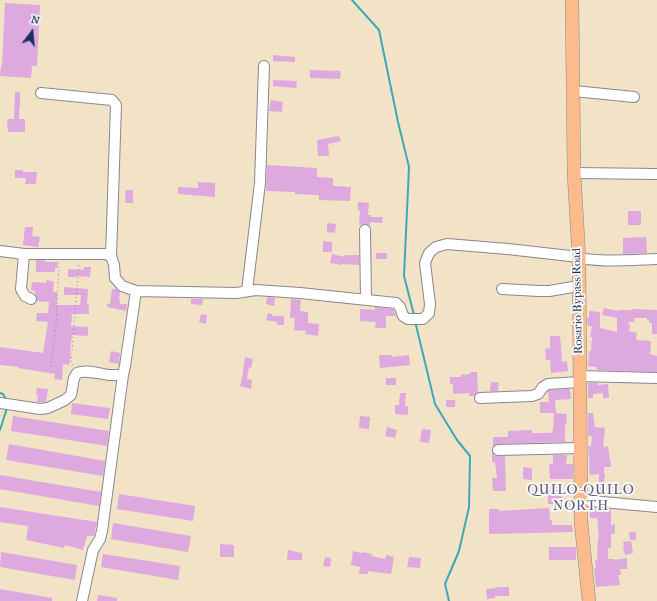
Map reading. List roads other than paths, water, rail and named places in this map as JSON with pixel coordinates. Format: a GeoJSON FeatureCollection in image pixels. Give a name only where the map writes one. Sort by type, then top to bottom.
{"type":"FeatureCollection","features":[{"type":"Feature","properties":{"kind":"main road","name":"Rosario Bypass Road"},"geometry":{"type":"LineString","coordinates":[[572,0],[574,173],[579,286],[581,522],[589,601]]}},
{"type":"Feature","properties":{"kind":"street"},"geometry":{"type":"LineString","coordinates":[[247,291],[260,183],[264,66]]}},
{"type":"Feature","properties":{"kind":"street"},"geometry":{"type":"LineString","coordinates":[[574,91],[634,97]]}},
{"type":"Feature","properties":{"kind":"street"},"geometry":{"type":"LineString","coordinates":[[41,92],[112,100],[116,105],[111,256],[114,265],[115,278],[122,286],[136,290],[236,293],[256,290],[300,292],[396,303],[400,307],[404,316],[408,319],[423,319],[429,313],[430,304],[425,263],[429,253],[436,247],[447,244],[508,249],[578,258],[612,260],[657,259]]}},
{"type":"Feature","properties":{"kind":"street"},"geometry":{"type":"LineString","coordinates":[[574,173],[657,174]]}},
{"type":"Feature","properties":{"kind":"street"},"geometry":{"type":"LineString","coordinates":[[365,230],[366,300]]}},
{"type":"Feature","properties":{"kind":"street"},"geometry":{"type":"LineString","coordinates":[[0,251],[24,254],[105,254],[111,256]]}},
{"type":"Feature","properties":{"kind":"street"},"geometry":{"type":"LineString","coordinates":[[24,254],[22,289],[25,296],[31,299]]}},
{"type":"Feature","properties":{"kind":"street"},"geometry":{"type":"LineString","coordinates":[[502,288],[549,291],[579,286]]}},
{"type":"Feature","properties":{"kind":"street"},"geometry":{"type":"LineString","coordinates":[[82,601],[93,550],[100,538],[102,530],[122,375],[126,366],[136,290]]}},
{"type":"Feature","properties":{"kind":"street"},"geometry":{"type":"LineString","coordinates":[[0,403],[40,409],[48,408],[65,400],[71,394],[74,378],[77,373],[88,372],[122,375]]}},
{"type":"Feature","properties":{"kind":"street"},"geometry":{"type":"LineString","coordinates":[[480,398],[532,396],[538,394],[543,386],[548,384],[579,379],[657,378]]}},
{"type":"Feature","properties":{"kind":"street"},"geometry":{"type":"LineString","coordinates":[[498,450],[580,448]]}},
{"type":"Feature","properties":{"kind":"street"},"geometry":{"type":"LineString","coordinates":[[581,500],[657,507]]}},
{"type":"Feature","properties":{"kind":"waterway"},"geometry":{"type":"LineString","coordinates":[[352,0],[379,30],[409,167],[404,276],[414,315]]}},
{"type":"Feature","properties":{"kind":"waterway"},"geometry":{"type":"LineString","coordinates":[[415,321],[435,404],[457,440],[470,456],[469,507],[459,551],[445,584],[449,601]]}},
{"type":"Feature","properties":{"kind":"waterway"},"geometry":{"type":"LineString","coordinates":[[0,393],[3,394],[7,401]]}},
{"type":"Feature","properties":{"kind":"waterway"},"geometry":{"type":"LineString","coordinates":[[0,430],[7,408]]}},
{"type":"Feature","properties":{"kind":"district","name":"QUILO-QUILO NORTH"},"geometry":{"type":"Point","coordinates":[581,500]}}]}
